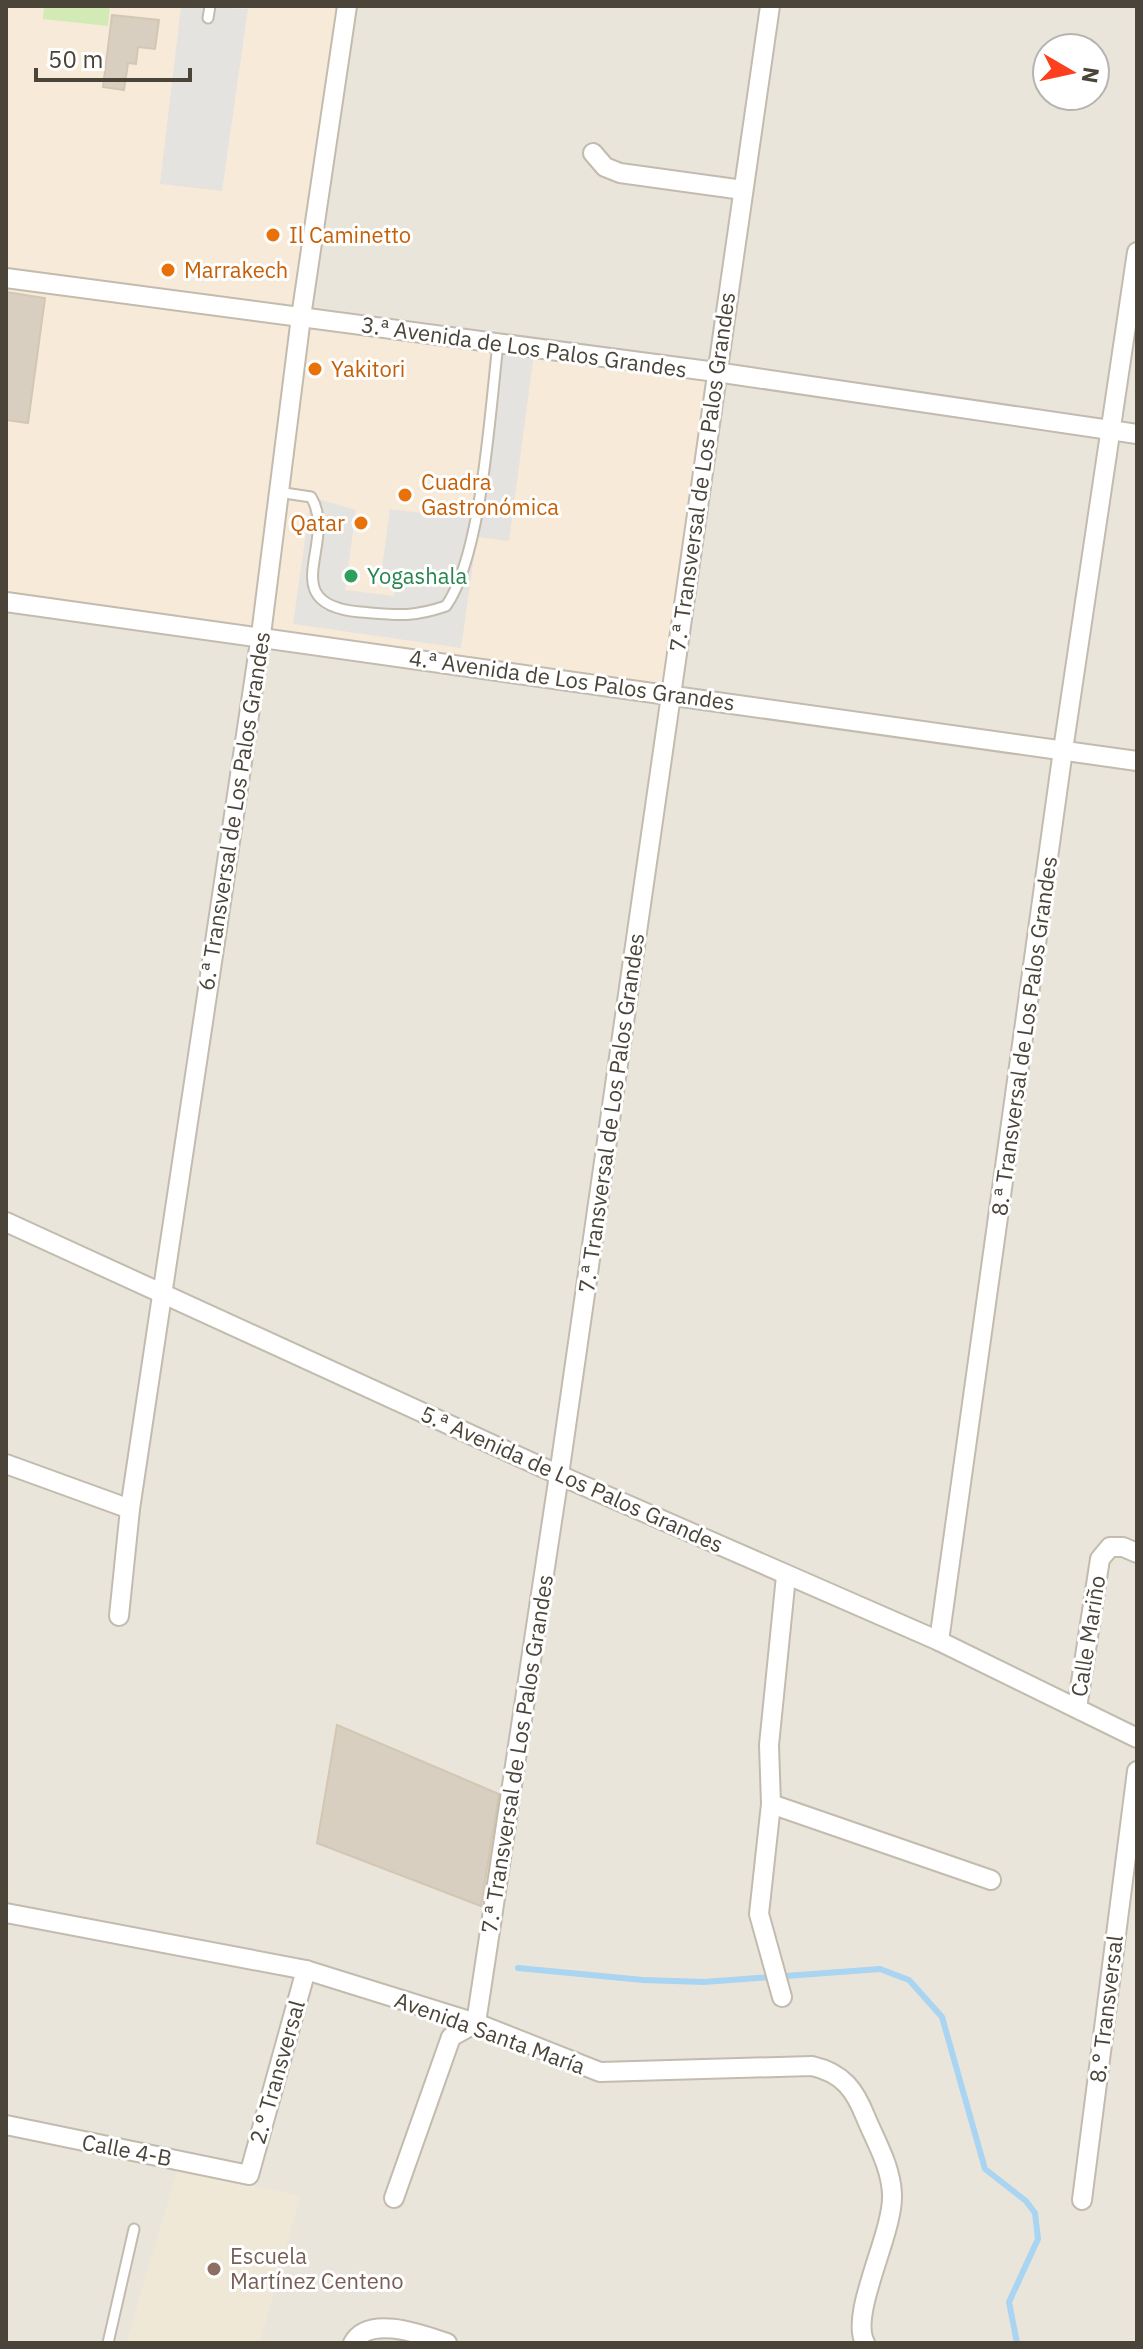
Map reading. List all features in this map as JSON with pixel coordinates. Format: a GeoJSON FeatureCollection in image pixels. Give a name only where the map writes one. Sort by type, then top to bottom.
{"type":"FeatureCollection","features":[{"type":"Feature","properties":{"kind":"street","name":"6.ª Transversal de Los Palos Grandes"},"geometry":{"type":"LineString","coordinates":[[119,1616],[130,1509],[261,635],[301,317],[347,6]]}},
{"type":"Feature","properties":{"kind":"street","name":"7.ª Transversal de Los Palos Grandes"},"geometry":{"type":"LineString","coordinates":[[476,2023],[559,1475],[770,6]]}},
{"type":"Feature","properties":{"kind":"street"},"geometry":{"type":"LineString","coordinates":[[593,153],[605,167],[620,173],[743,190]]}},
{"type":"Feature","properties":{"kind":"street","name":"8.ª Transversal de Los Palos Grandes"},"geometry":{"type":"LineString","coordinates":[[939,1641],[1063,750],[1137,252]]}},
{"type":"Feature","properties":{"kind":"street","name":"3.ª Avenida de Los Palos Grandes"},"geometry":{"type":"LineString","coordinates":[[6,278],[716,372],[1137,434]]}},
{"type":"Feature","properties":{"kind":"street","name":"4.ª Avenida de Los Palos Grandes"},"geometry":{"type":"LineString","coordinates":[[6,602],[261,635],[1137,761]]}},
{"type":"Feature","properties":{"kind":"street","name":"5.ª Avenida de Los Palos Grandes"},"geometry":{"type":"LineString","coordinates":[[6,1222],[559,1475],[939,1641],[1137,1738]]}},
{"type":"Feature","properties":{"kind":"street"},"geometry":{"type":"LineString","coordinates":[[6,1464],[130,1509]]}},
{"type":"Feature","properties":{"kind":"street","name":"Calle Mariño"},"geometry":{"type":"LineString","coordinates":[[1077,1708],[1100,1559],[1110,1547],[1123,1547],[1137,1553]]}},
{"type":"Feature","properties":{"kind":"street"},"geometry":{"type":"LineString","coordinates":[[782,1997],[759,1914],[771,1804],[769,1745],[786,1576]]}},
{"type":"Feature","properties":{"kind":"street","name":"8.° Transversal"},"geometry":{"type":"LineString","coordinates":[[1082,2200],[1137,1771]]}},
{"type":"Feature","properties":{"kind":"street"},"geometry":{"type":"LineString","coordinates":[[771,1804],[991,1880]]}},
{"type":"Feature","properties":{"kind":"street","name":"Avenida Santa María"},"geometry":{"type":"LineString","coordinates":[[6,1913],[306,1970],[476,2023],[600,2072],[812,2066],[832,2071],[858,2097],[882,2155],[892,2193],[890,2217],[861,2324],[865,2343]]}},
{"type":"Feature","properties":{"kind":"street","name":"2.° Transversal"},"geometry":{"type":"LineString","coordinates":[[249,2175],[306,1970]]}},
{"type":"Feature","properties":{"kind":"street"},"geometry":{"type":"LineString","coordinates":[[394,2198],[451,2037],[476,2023]]}},
{"type":"Feature","properties":{"kind":"street","name":"Calle 4-B"},"geometry":{"type":"LineString","coordinates":[[6,2125],[249,2175]]}},
{"type":"Feature","properties":{"kind":"street"},"geometry":{"type":"LineString","coordinates":[[353,2343],[357,2336],[372,2329],[418,2333],[447,2343]]}},
{"type":"Feature","properties":{"kind":"lane"},"geometry":{"type":"LineString","coordinates":[[208,18],[210,6]]}},
{"type":"Feature","properties":{"kind":"lane"},"geometry":{"type":"LineString","coordinates":[[278,492],[311,497],[319,510],[311,576],[316,595],[328,606],[415,616],[446,606],[461,576],[476,518],[498,344]]}},
{"type":"Feature","properties":{"kind":"lane"},"geometry":{"type":"LineString","coordinates":[[108,2343],[134,2229]]}},
{"type":"Feature","properties":{"kind":"shaded area"},"geometry":{"type":"Polygon","coordinates":[[[6,6],[1137,6],[1137,2343],[6,2343],[6,6]]]}},
{"type":"Feature","properties":{"kind":"shaded area"},"geometry":{"type":"Polygon","coordinates":[[[6,6],[339,6],[301,317],[716,372],[671,694],[6,603],[6,6]]]}},
{"type":"Feature","properties":{"kind":"shaded area"},"geometry":{"type":"Polygon","coordinates":[[[181,6],[248,9],[222,191],[160,184],[181,6]]]}},
{"type":"Feature","properties":{"kind":"shaded area"},"geometry":{"type":"Polygon","coordinates":[[[495,341],[535,346],[509,541],[477,537],[461,648],[293,624],[311,497],[356,510],[345,590],[394,596],[397,577],[381,575],[390,509],[471,519],[495,341]]]}},
{"type":"Feature","properties":{"kind":"shaded area","name":"Escuela Martínez Centeno"},"geometry":{"type":"Polygon","coordinates":[[[178,2169],[300,2196],[260,2343],[126,2343],[178,2169]]]}},
{"type":"Feature","properties":{"kind":"green space"},"geometry":{"type":"Polygon","coordinates":[[[44,6],[110,6],[108,26],[43,19],[44,6]]]}},
{"type":"Feature","properties":{"kind":"building"},"geometry":{"type":"Polygon","coordinates":[[[112,15],[159,20],[155,49],[138,47],[136,64],[128,63],[124,90],[103,87],[112,15]]]}},
{"type":"Feature","properties":{"kind":"building"},"geometry":{"type":"Polygon","coordinates":[[[6,292],[45,298],[28,423],[6,420],[6,292]]]}},
{"type":"Feature","properties":{"kind":"building"},"geometry":{"type":"Polygon","coordinates":[[[337,1725],[499,1794],[481,1906],[317,1843],[337,1725]]]}},
{"type":"Feature","properties":{"kind":"waterway"},"geometry":{"type":"LineString","coordinates":[[518,1968],[643,1980],[704,1982],[880,1969],[909,1980],[942,2017],[985,2169],[1026,2201],[1035,2213],[1038,2239],[1009,2302],[1017,2343]]}},
{"type":"Feature","properties":{"kind":"place","name":"Il Caminetto"},"geometry":{"type":"Point","coordinates":[273,235]}},
{"type":"Feature","properties":{"kind":"place","name":"Marrakech"},"geometry":{"type":"Point","coordinates":[168,270]}},
{"type":"Feature","properties":{"kind":"place","name":"Yakitori"},"geometry":{"type":"Point","coordinates":[315,369]}},
{"type":"Feature","properties":{"kind":"place","name":"Cuadra Gastronómica"},"geometry":{"type":"Point","coordinates":[405,495]}},
{"type":"Feature","properties":{"kind":"place","name":"Qatar"},"geometry":{"type":"Point","coordinates":[361,523]}},
{"type":"Feature","properties":{"kind":"place","name":"Yogashala"},"geometry":{"type":"Point","coordinates":[351,576]}},
{"type":"Feature","properties":{"kind":"place","name":"Escuela Martínez Centeno"},"geometry":{"type":"Point","coordinates":[214,2269]}}]}
